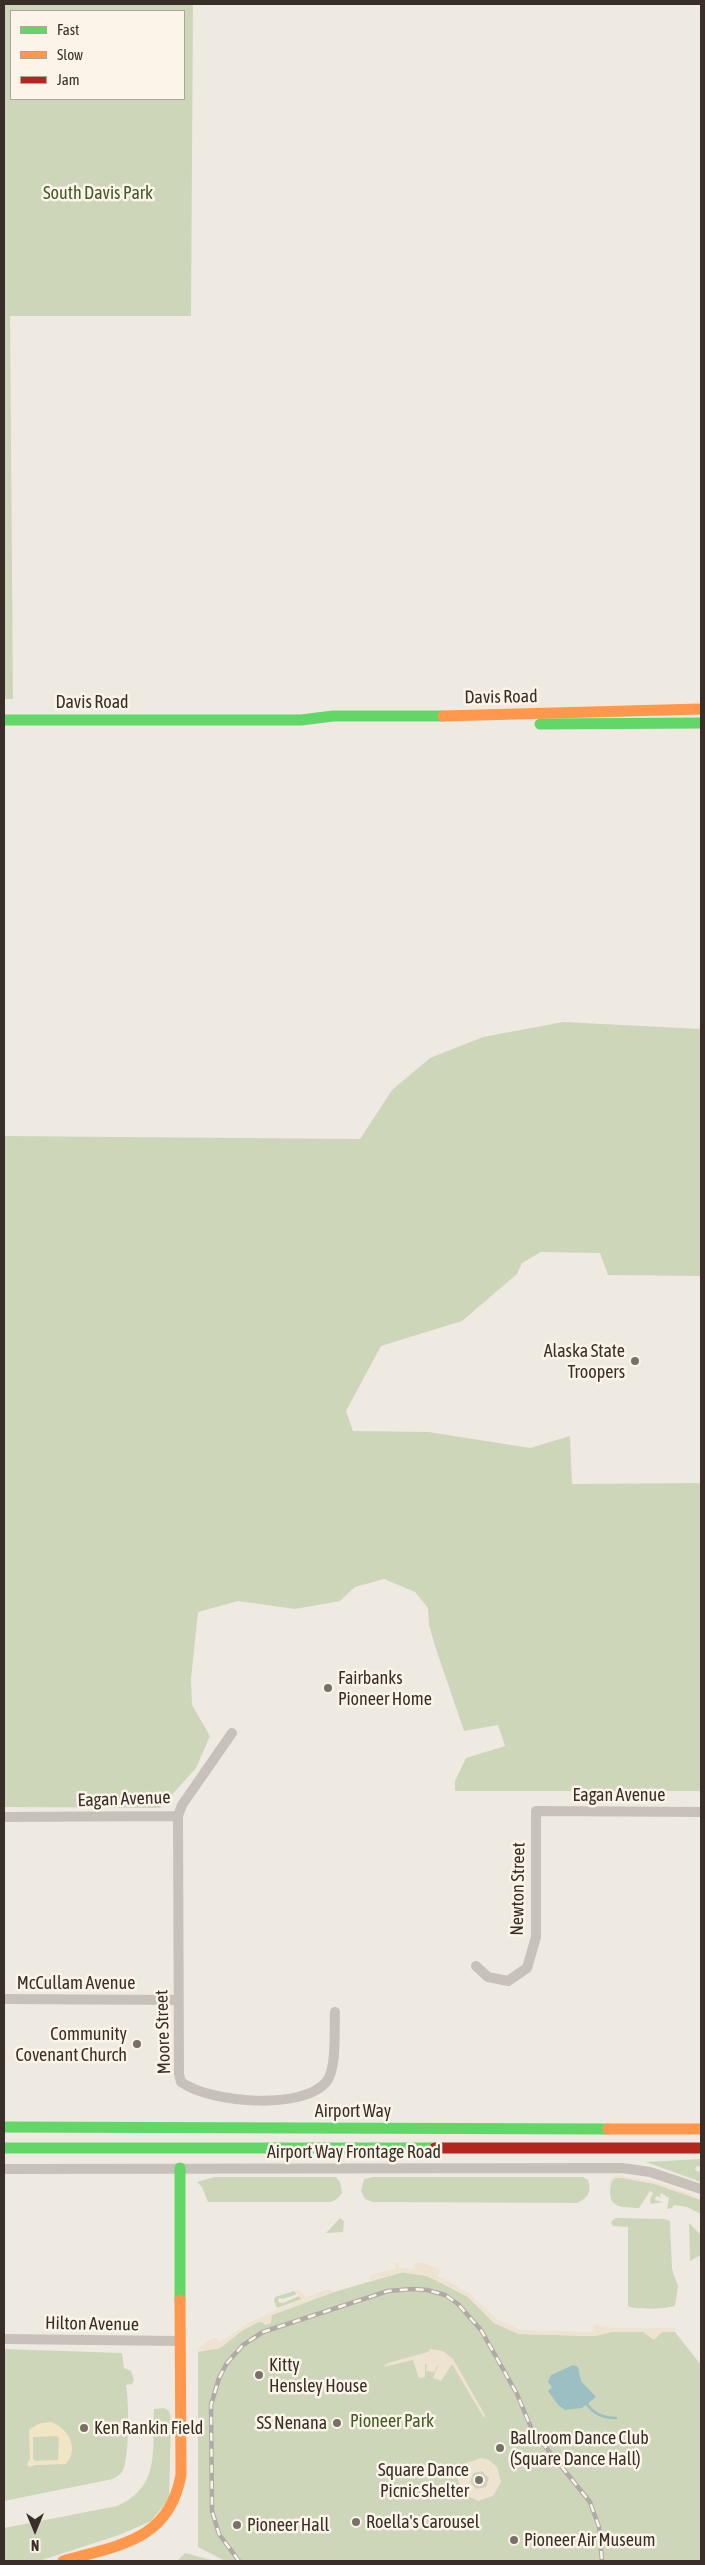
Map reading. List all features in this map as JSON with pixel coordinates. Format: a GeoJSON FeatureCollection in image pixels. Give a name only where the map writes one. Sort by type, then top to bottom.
{"type":"FeatureCollection","features":[{"type":"Feature","properties":{"kind":"street","name":"Davis Road"},"geometry":{"type":"LineString","coordinates":[[301,720],[333,716],[474,716],[701,709]]}},
{"type":"Feature","properties":{"kind":"street","name":"Davis Road"},"geometry":{"type":"LineString","coordinates":[[4,720],[301,720],[339,724],[701,723]]}},
{"type":"Feature","properties":{"kind":"street","name":"Eagan Avenue"},"geometry":{"type":"LineString","coordinates":[[4,1817],[178,1816],[182,1805],[232,1733]]}},
{"type":"Feature","properties":{"kind":"street","name":"Eagan Avenue"},"geometry":{"type":"LineString","coordinates":[[536,1811],[701,1812]]}},
{"type":"Feature","properties":{"kind":"street","name":"Newton Street"},"geometry":{"type":"LineString","coordinates":[[476,1966],[488,1976],[508,1981],[527,1968],[536,1937],[536,1811]]}},
{"type":"Feature","properties":{"kind":"street","name":"Moore Street"},"geometry":{"type":"LineString","coordinates":[[178,1816],[179,2074],[182,2082],[200,2091],[232,2098],[282,2100],[299,2098],[318,2090],[328,2080],[333,2067],[335,2012]]}},
{"type":"Feature","properties":{"kind":"street","name":"McCullam Avenue"},"geometry":{"type":"LineString","coordinates":[[4,1999],[178,2000]]}},
{"type":"Feature","properties":{"kind":"street","name":"Airport Way"},"geometry":{"type":"LineString","coordinates":[[4,2127],[701,2129]]}},
{"type":"Feature","properties":{"kind":"street","name":"Airport Way"},"geometry":{"type":"LineString","coordinates":[[4,2148],[701,2148]]}},
{"type":"Feature","properties":{"kind":"street"},"geometry":{"type":"LineString","coordinates":[[63,2561],[139,2536],[154,2528],[169,2516],[177,2501],[180,2487],[180,2168]]}},
{"type":"Feature","properties":{"kind":"street","name":"Airport Way Frontage Road"},"geometry":{"type":"LineString","coordinates":[[4,2169],[622,2168],[650,2172],[701,2189]]}},
{"type":"Feature","properties":{"kind":"street","name":"Hilton Avenue"},"geometry":{"type":"LineString","coordinates":[[4,2339],[180,2341]]}},
{"type":"Feature","properties":{"kind":"green space","name":"South Davis Park"},"geometry":{"type":"Polygon","coordinates":[[[4,4],[193,4],[191,316],[10,316],[13,699],[4,699],[4,4]]]}},
{"type":"Feature","properties":{"kind":"green space"},"geometry":{"type":"Polygon","coordinates":[[[563,1022],[701,1029],[701,1276],[608,1275],[600,1253],[541,1252],[522,1263],[517,1274],[462,1321],[381,1346],[346,1411],[353,1431],[429,1432],[530,1448],[570,1436],[572,1484],[701,1483],[701,1791],[455,1791],[455,1781],[466,1758],[505,1746],[498,1725],[464,1731],[435,1646],[429,1625],[428,1608],[415,1592],[384,1579],[355,1587],[340,1601],[295,1609],[238,1601],[198,1612],[191,1679],[192,1705],[210,1736],[196,1768],[160,1808],[4,1807],[4,1136],[360,1139],[392,1090],[430,1058],[483,1037],[563,1022]]]}},
{"type":"Feature","properties":{"kind":"green space"},"geometry":{"type":"Polygon","coordinates":[[[701,2159],[701,2167],[697,2166],[695,2169],[698,2172],[701,2170],[701,2182],[646,2162],[701,2159]]]}},
{"type":"Feature","properties":{"kind":"green space"},"geometry":{"type":"Polygon","coordinates":[[[215,2177],[336,2177],[340,2182],[342,2193],[331,2202],[208,2202],[202,2187],[197,2182],[215,2177]]]}},
{"type":"Feature","properties":{"kind":"green space"},"geometry":{"type":"Polygon","coordinates":[[[373,2177],[583,2177],[588,2180],[590,2188],[586,2197],[577,2203],[373,2202],[365,2199],[361,2191],[364,2179],[373,2177]]]}},
{"type":"Feature","properties":{"kind":"green space"},"geometry":{"type":"Polygon","coordinates":[[[617,2177],[655,2184],[701,2200],[701,2214],[687,2207],[674,2205],[672,2208],[667,2209],[669,2198],[661,2193],[660,2196],[663,2198],[656,2196],[655,2200],[663,2202],[651,2204],[650,2200],[653,2193],[650,2191],[639,2208],[619,2206],[615,2204],[610,2195],[612,2180],[617,2177]]]}},
{"type":"Feature","properties":{"kind":"green space"},"geometry":{"type":"Polygon","coordinates":[[[340,2218],[344,2221],[343,2232],[326,2233],[340,2218]]]}},
{"type":"Feature","properties":{"kind":"green space"},"geometry":{"type":"Polygon","coordinates":[[[615,2218],[664,2219],[670,2221],[672,2269],[678,2286],[675,2306],[651,2309],[628,2306],[628,2227],[613,2226],[611,2222],[615,2218]]]}},
{"type":"Feature","properties":{"kind":"green space"},"geometry":{"type":"Polygon","coordinates":[[[689,2223],[701,2235],[701,2255],[690,2261],[689,2223]]]}},
{"type":"Feature","properties":{"kind":"green space","name":"Pioneer Park"},"geometry":{"type":"Polygon","coordinates":[[[403,2272],[427,2276],[442,2283],[468,2297],[494,2323],[519,2334],[594,2336],[612,2332],[675,2332],[701,2365],[701,2561],[225,2561],[198,2547],[198,2352],[220,2348],[243,2330],[272,2315],[334,2292],[403,2272]]]}},
{"type":"Feature","properties":{"kind":"green space"},"geometry":{"type":"Polygon","coordinates":[[[294,2291],[297,2294],[283,2299],[279,2298],[278,2302],[283,2303],[299,2296],[302,2299],[277,2308],[274,2301],[275,2297],[294,2291]]]}},
{"type":"Feature","properties":{"kind":"green space"},"geometry":{"type":"Polygon","coordinates":[[[4,2349],[122,2353],[124,2368],[131,2371],[134,2380],[132,2384],[126,2385],[128,2443],[125,2465],[120,2474],[113,2479],[4,2501],[4,2349]]]}},
{"type":"Feature","properties":{"kind":"green space"},"geometry":{"type":"Polygon","coordinates":[[[164,2408],[169,2411],[171,2419],[169,2499],[151,2521],[119,2535],[39,2561],[4,2561],[4,2528],[117,2506],[131,2498],[141,2489],[148,2478],[151,2466],[154,2409],[164,2408]]]}},
{"type":"Feature","properties":{"kind":"green space"},"geometry":{"type":"Polygon","coordinates":[[[185,2553],[215,2561],[177,2561],[185,2553]]]}},
{"type":"Feature","properties":{"kind":"sand"},"geometry":{"type":"Polygon","coordinates":[[[50,2422],[67,2433],[72,2445],[72,2451],[66,2464],[29,2467],[27,2464],[30,2459],[29,2430],[38,2424],[50,2422]],[[56,2436],[33,2437],[33,2459],[36,2461],[58,2460],[59,2438],[56,2436]]]}},
{"type":"Feature","properties":{"kind":"shaded area"},"geometry":{"type":"Polygon","coordinates":[[[617,2175],[658,2182],[701,2198],[701,2200],[655,2184],[630,2178],[614,2178],[608,2189],[610,2179],[617,2175]]]}},
{"type":"Feature","properties":{"kind":"shaded area"},"geometry":{"type":"Polygon","coordinates":[[[395,2263],[399,2263],[399,2268],[413,2269],[414,2263],[423,2263],[441,2269],[438,2276],[469,2293],[498,2320],[521,2330],[593,2332],[594,2325],[597,2325],[614,2328],[675,2328],[675,2332],[662,2332],[654,2340],[643,2332],[612,2332],[594,2336],[519,2334],[494,2323],[468,2297],[427,2276],[400,2272],[369,2281],[372,2274],[395,2269],[395,2263]]]}},
{"type":"Feature","properties":{"kind":"shaded area"},"geometry":{"type":"Polygon","coordinates":[[[328,2289],[334,2292],[272,2314],[271,2323],[266,2325],[259,2321],[243,2330],[220,2348],[198,2351],[198,2348],[212,2338],[216,2338],[220,2342],[250,2322],[302,2299],[294,2291],[298,2290],[307,2297],[328,2289]]]}},
{"type":"Feature","properties":{"kind":"shaded area"},"geometry":{"type":"Polygon","coordinates":[[[430,2349],[443,2351],[453,2359],[485,2415],[484,2418],[452,2364],[441,2381],[433,2378],[438,2366],[437,2365],[435,2372],[426,2371],[427,2364],[425,2364],[425,2377],[419,2378],[413,2360],[383,2367],[388,2363],[428,2352],[430,2349]]]}},
{"type":"Feature","properties":{"kind":"shaded area"},"geometry":{"type":"Polygon","coordinates":[[[481,2458],[489,2460],[497,2467],[501,2482],[493,2496],[478,2501],[464,2494],[458,2480],[460,2472],[466,2463],[481,2458]],[[482,2471],[473,2473],[470,2482],[476,2489],[486,2487],[489,2478],[482,2471]]]}},
{"type":"Feature","properties":{"kind":"water"},"geometry":{"type":"Polygon","coordinates":[[[573,2365],[578,2367],[581,2381],[596,2397],[582,2408],[565,2410],[558,2405],[548,2391],[552,2387],[548,2382],[551,2375],[573,2365]]]}},
{"type":"Feature","properties":{"kind":"waterway"},"geometry":{"type":"LineString","coordinates":[[587,2404],[600,2415],[616,2418]]}},
{"type":"Feature","properties":{"kind":"railway"},"geometry":{"type":"LineString","coordinates":[[239,2561],[219,2534],[212,2511],[211,2405],[219,2378],[227,2363],[243,2345],[263,2332],[388,2291],[413,2289],[427,2290],[445,2295],[458,2304],[481,2330],[517,2394],[532,2430],[590,2502],[599,2527],[602,2561]]}},
{"type":"Feature","properties":{"kind":"traffic: fast"},"geometry":{"type":"LineString","coordinates":[[4,720],[301,720],[333,716],[443,716]]}},
{"type":"Feature","properties":{"kind":"traffic: fast"},"geometry":{"type":"LineString","coordinates":[[540,724],[701,723]]}},
{"type":"Feature","properties":{"kind":"traffic: fast"},"geometry":{"type":"LineString","coordinates":[[4,2127],[608,2129]]}},
{"type":"Feature","properties":{"kind":"traffic: fast"},"geometry":{"type":"LineString","coordinates":[[4,2148],[435,2148]]}},
{"type":"Feature","properties":{"kind":"traffic: fast"},"geometry":{"type":"LineString","coordinates":[[180,2168],[180,2300]]}},
{"type":"Feature","properties":{"kind":"traffic: slow"},"geometry":{"type":"LineString","coordinates":[[443,716],[701,709]]}},
{"type":"Feature","properties":{"kind":"traffic: slow"},"geometry":{"type":"LineString","coordinates":[[608,2129],[701,2129]]}},
{"type":"Feature","properties":{"kind":"traffic: slow"},"geometry":{"type":"LineString","coordinates":[[63,2561],[122,2544],[138,2537],[153,2527],[165,2514],[175,2497],[181,2475],[180,2300]]}},
{"type":"Feature","properties":{"kind":"traffic: jam"},"geometry":{"type":"LineString","coordinates":[[435,2148],[701,2148]]}},
{"type":"Feature","properties":{"kind":"place","name":"Alaska State Troopers"},"geometry":{"type":"Point","coordinates":[635,1361]}},
{"type":"Feature","properties":{"kind":"place","name":"Fairbanks Pioneer Home"},"geometry":{"type":"Point","coordinates":[328,1688]}},
{"type":"Feature","properties":{"kind":"place","name":"Community Covenant Church"},"geometry":{"type":"Point","coordinates":[137,2044]}},
{"type":"Feature","properties":{"kind":"place","name":"Kitty Hensley House"},"geometry":{"type":"Point","coordinates":[259,2375]}},
{"type":"Feature","properties":{"kind":"place","name":"SS Nenana"},"geometry":{"type":"Point","coordinates":[337,2423]}},
{"type":"Feature","properties":{"kind":"place","name":"Ken Rankin Field"},"geometry":{"type":"Point","coordinates":[84,2428]}},
{"type":"Feature","properties":{"kind":"place","name":"Ballroom Dance Club (Square Dance Hall)"},"geometry":{"type":"Point","coordinates":[500,2448]}},
{"type":"Feature","properties":{"kind":"place","name":"Square Dance Picnic Shelter"},"geometry":{"type":"Point","coordinates":[479,2480]}},
{"type":"Feature","properties":{"kind":"place","name":"Roella's Carousel"},"geometry":{"type":"Point","coordinates":[356,2522]}},
{"type":"Feature","properties":{"kind":"place","name":"Pioneer Hall"},"geometry":{"type":"Point","coordinates":[237,2525]}},
{"type":"Feature","properties":{"kind":"place","name":"Pioneer Air Museum"},"geometry":{"type":"Point","coordinates":[514,2540]}}]}
